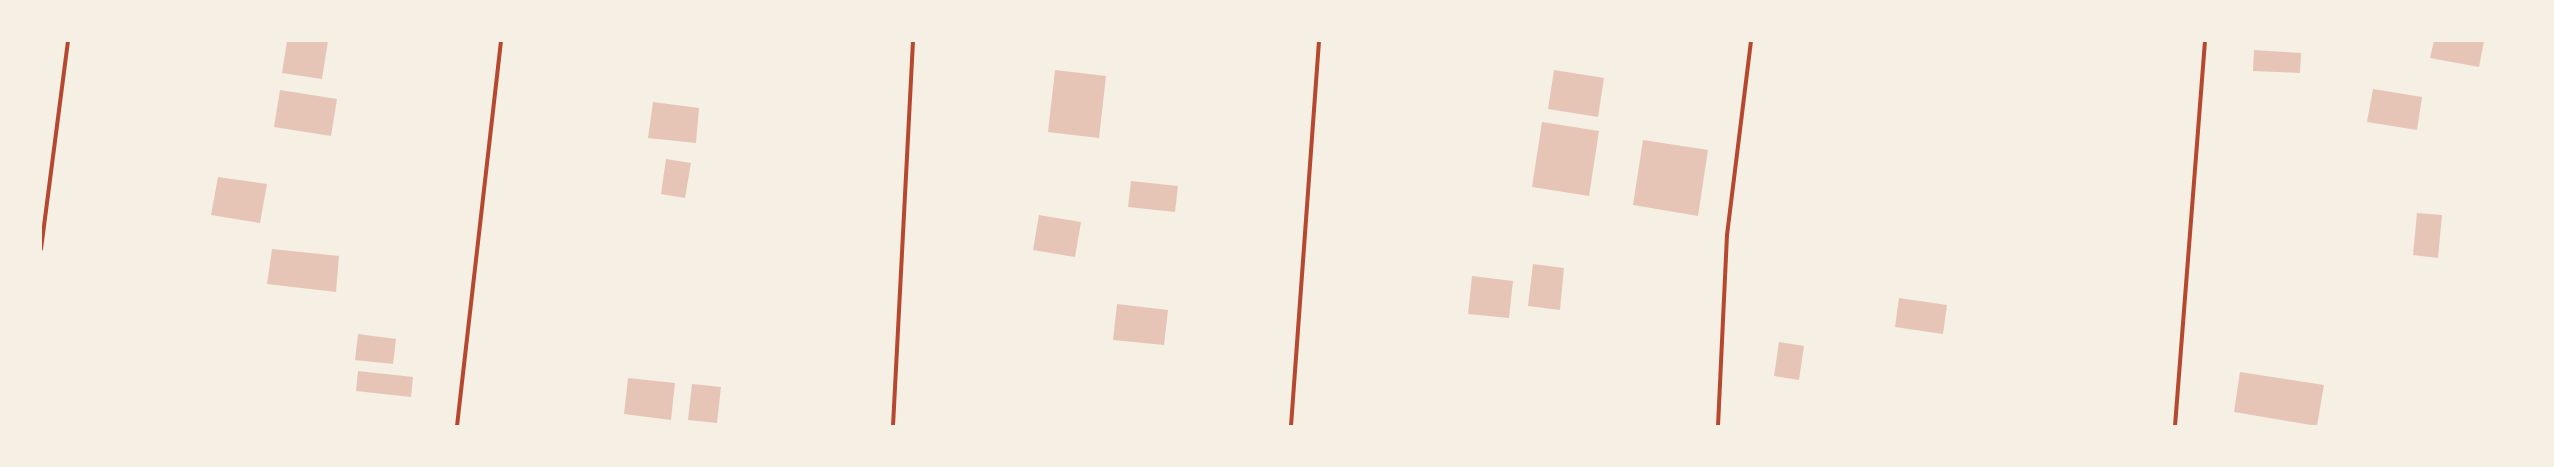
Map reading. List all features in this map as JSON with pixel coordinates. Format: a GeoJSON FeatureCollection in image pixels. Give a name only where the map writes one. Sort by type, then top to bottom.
{"type":"FeatureCollection","features":[{"type":"Feature","properties":{"kind":"street"},"geometry":{"type":"LineString","coordinates":[[41,249],[68,41]]}},
{"type":"Feature","properties":{"kind":"street"},"geometry":{"type":"LineString","coordinates":[[457,426],[501,41]]}},
{"type":"Feature","properties":{"kind":"street"},"geometry":{"type":"LineString","coordinates":[[893,426],[913,41]]}},
{"type":"Feature","properties":{"kind":"street"},"geometry":{"type":"LineString","coordinates":[[1291,426],[1318,41]]}},
{"type":"Feature","properties":{"kind":"street"},"geometry":{"type":"LineString","coordinates":[[1718,426],[1727,235],[1751,41]]}},
{"type":"Feature","properties":{"kind":"street"},"geometry":{"type":"LineString","coordinates":[[2175,426],[2205,41]]}},
{"type":"Feature","properties":{"kind":"building"},"geometry":{"type":"Polygon","coordinates":[[[287,41],[328,41],[322,79],[282,73],[287,41]]]}},
{"type":"Feature","properties":{"kind":"building"},"geometry":{"type":"Polygon","coordinates":[[[2434,41],[2484,41],[2479,67],[2430,58],[2434,41]]]}},
{"type":"Feature","properties":{"kind":"building"},"geometry":{"type":"Polygon","coordinates":[[[2254,50],[2301,53],[2300,73],[2253,71],[2254,50]]]}},
{"type":"Feature","properties":{"kind":"building"},"geometry":{"type":"Polygon","coordinates":[[[1055,70],[1106,76],[1099,138],[1048,132],[1055,70]]]}},
{"type":"Feature","properties":{"kind":"building"},"geometry":{"type":"Polygon","coordinates":[[[1554,70],[1604,78],[1598,117],[1548,109],[1554,70]]]}},
{"type":"Feature","properties":{"kind":"building"},"geometry":{"type":"Polygon","coordinates":[[[2373,89],[2422,97],[2417,130],[2367,122],[2373,89]]]}},
{"type":"Feature","properties":{"kind":"building"},"geometry":{"type":"Polygon","coordinates":[[[280,90],[337,99],[331,136],[274,127],[280,90]]]}},
{"type":"Feature","properties":{"kind":"building"},"geometry":{"type":"Polygon","coordinates":[[[653,102],[699,108],[696,143],[648,138],[653,102]]]}},
{"type":"Feature","properties":{"kind":"building"},"geometry":{"type":"Polygon","coordinates":[[[1542,122],[1599,131],[1589,196],[1532,187],[1542,122]]]}},
{"type":"Feature","properties":{"kind":"building"},"geometry":{"type":"Polygon","coordinates":[[[1643,140],[1708,150],[1698,216],[1633,205],[1643,140]]]}},
{"type":"Feature","properties":{"kind":"building"},"geometry":{"type":"Polygon","coordinates":[[[666,159],[691,163],[685,198],[661,194],[666,159]]]}},
{"type":"Feature","properties":{"kind":"building"},"geometry":{"type":"Polygon","coordinates":[[[218,177],[267,184],[260,223],[211,215],[218,177]]]}},
{"type":"Feature","properties":{"kind":"building"},"geometry":{"type":"Polygon","coordinates":[[[1131,181],[1178,186],[1175,212],[1128,207],[1131,181]]]}},
{"type":"Feature","properties":{"kind":"building"},"geometry":{"type":"Polygon","coordinates":[[[2417,213],[2442,215],[2438,258],[2413,255],[2417,213]]]}},
{"type":"Feature","properties":{"kind":"building"},"geometry":{"type":"Polygon","coordinates":[[[1039,215],[1081,222],[1075,257],[1033,250],[1039,215]]]}},
{"type":"Feature","properties":{"kind":"building"},"geometry":{"type":"Polygon","coordinates":[[[272,249],[339,256],[336,292],[267,284],[272,249]]]}},
{"type":"Feature","properties":{"kind":"building"},"geometry":{"type":"Polygon","coordinates":[[[1533,264],[1564,268],[1560,310],[1528,306],[1533,264]]]}},
{"type":"Feature","properties":{"kind":"building"},"geometry":{"type":"Polygon","coordinates":[[[1472,276],[1513,281],[1509,318],[1468,314],[1472,276]]]}},
{"type":"Feature","properties":{"kind":"building"},"geometry":{"type":"Polygon","coordinates":[[[1899,298],[1947,305],[1943,334],[1895,327],[1899,298]]]}},
{"type":"Feature","properties":{"kind":"building"},"geometry":{"type":"Polygon","coordinates":[[[1117,304],[1168,310],[1164,345],[1113,340],[1117,304]]]}},
{"type":"Feature","properties":{"kind":"building"},"geometry":{"type":"Polygon","coordinates":[[[358,334],[396,339],[393,364],[355,360],[358,334]]]}},
{"type":"Feature","properties":{"kind":"building"},"geometry":{"type":"Polygon","coordinates":[[[1779,342],[1804,346],[1799,380],[1774,376],[1779,342]]]}},
{"type":"Feature","properties":{"kind":"building"},"geometry":{"type":"Polygon","coordinates":[[[358,371],[413,377],[411,397],[356,391],[358,371]]]}},
{"type":"Feature","properties":{"kind":"building"},"geometry":{"type":"Polygon","coordinates":[[[2240,372],[2324,385],[2317,426],[2234,412],[2240,372]]]}},
{"type":"Feature","properties":{"kind":"building"},"geometry":{"type":"Polygon","coordinates":[[[628,378],[675,383],[671,420],[624,414],[628,378]]]}},
{"type":"Feature","properties":{"kind":"building"},"geometry":{"type":"Polygon","coordinates":[[[692,384],[721,387],[717,423],[688,420],[692,384]]]}}]}
